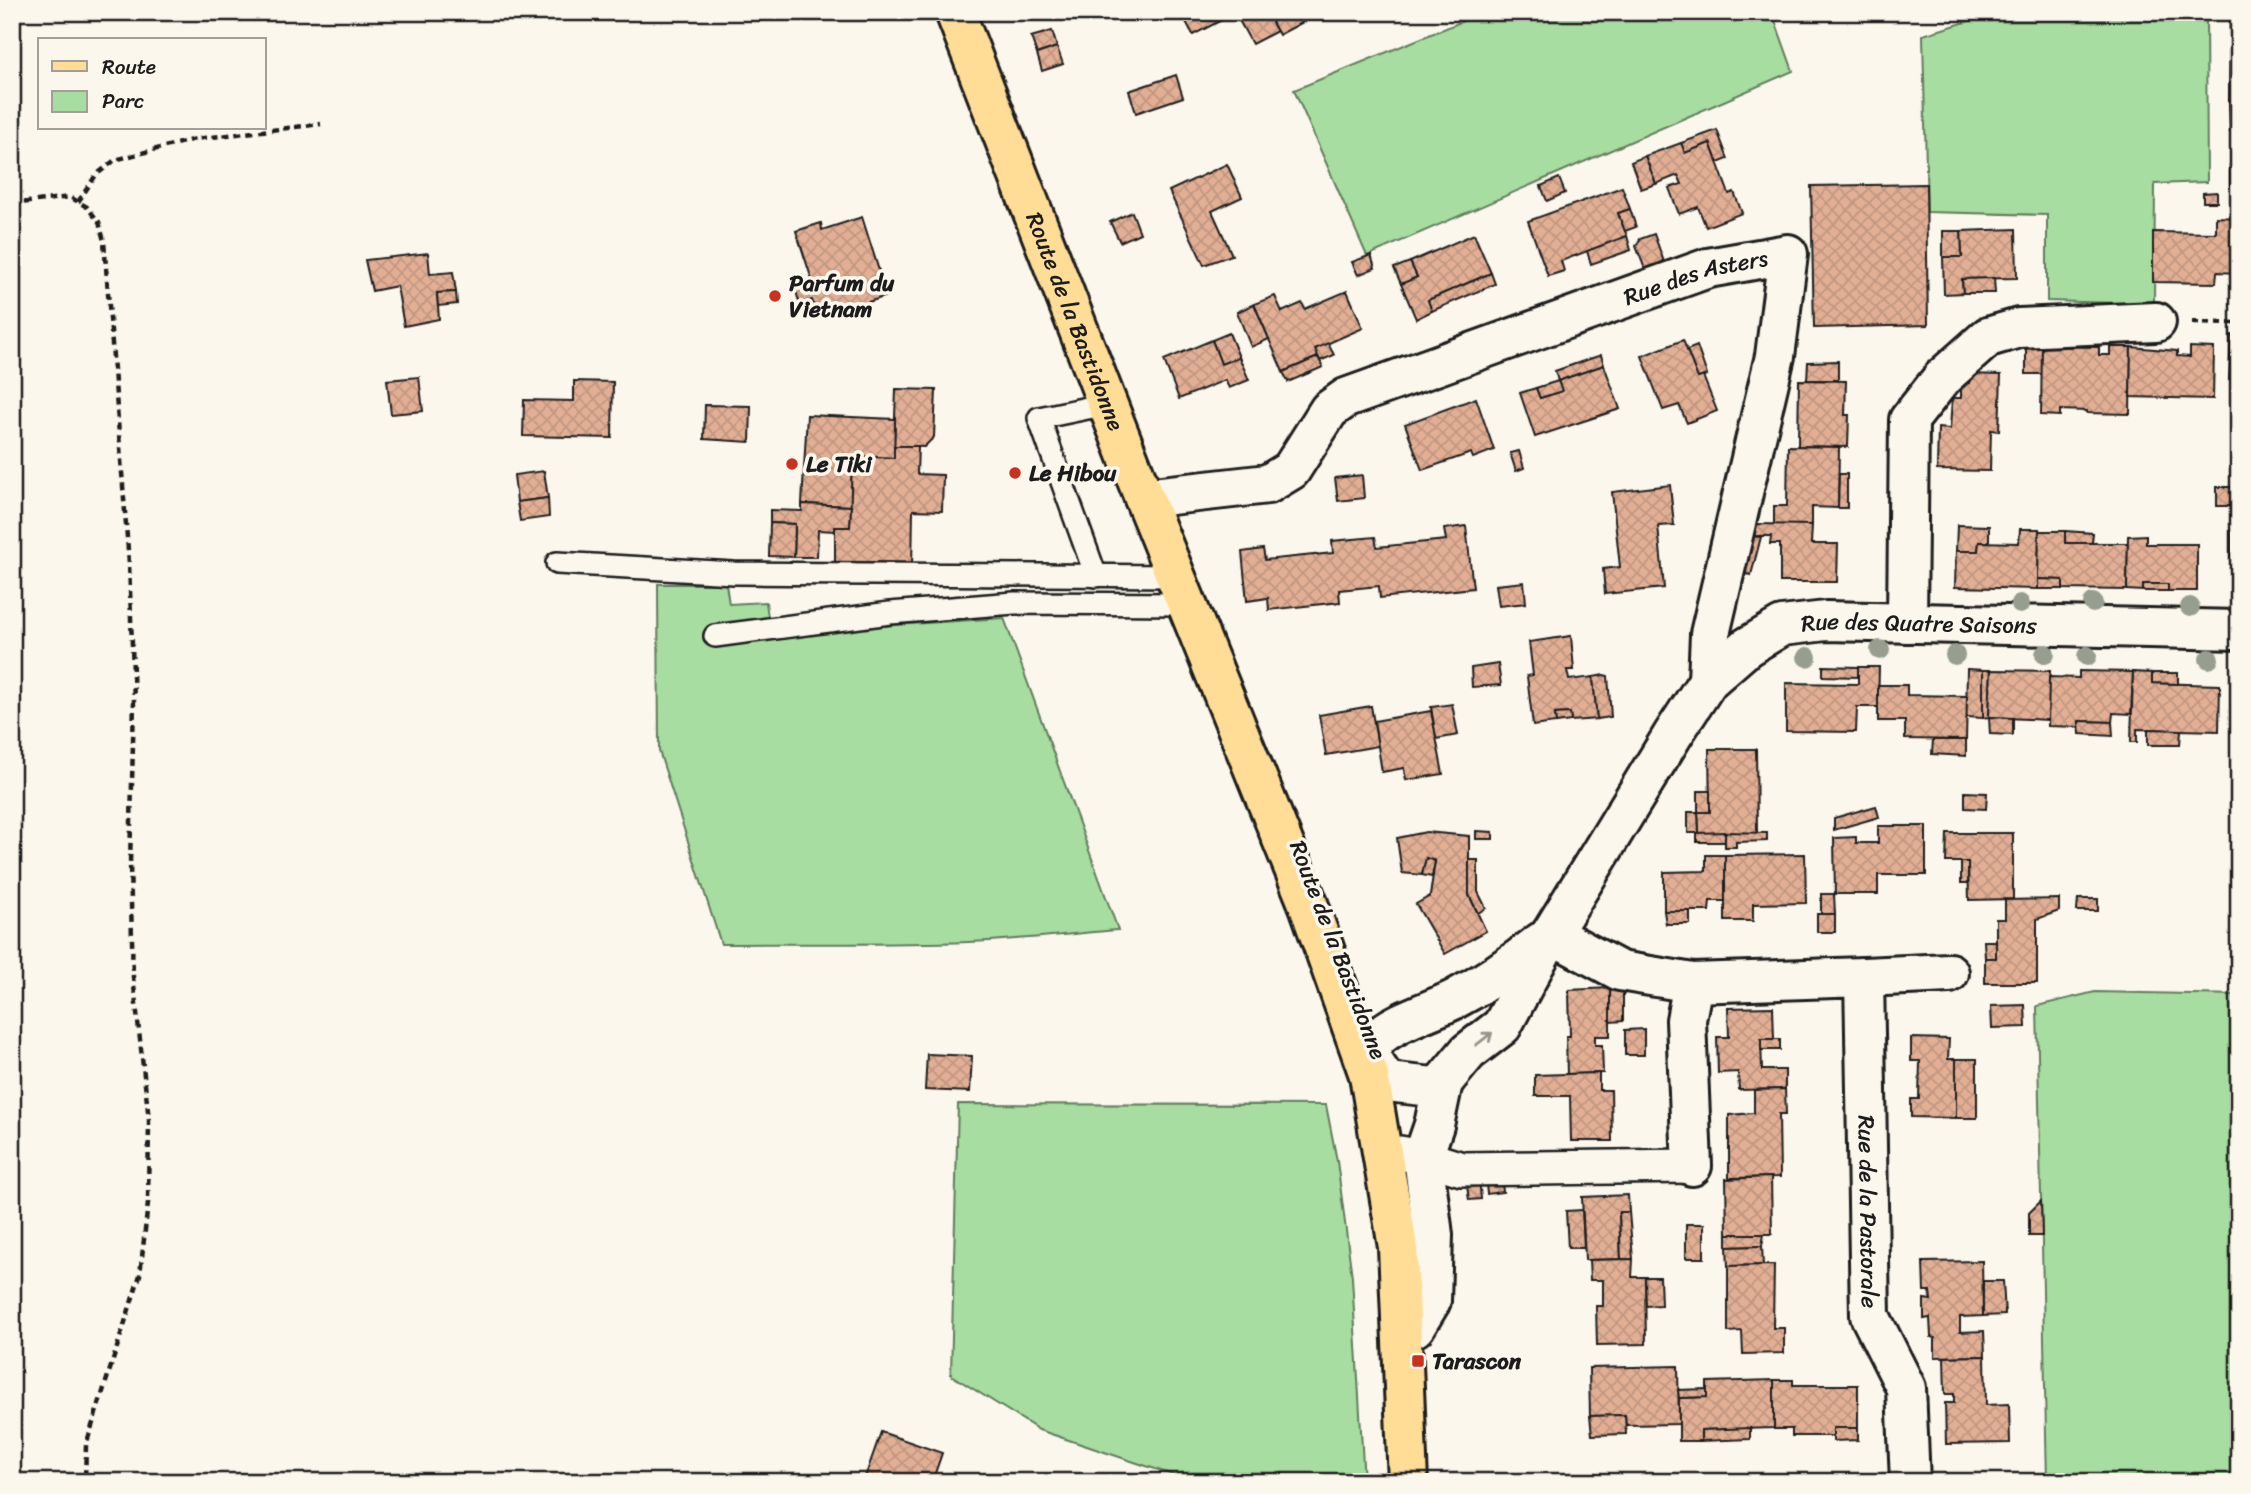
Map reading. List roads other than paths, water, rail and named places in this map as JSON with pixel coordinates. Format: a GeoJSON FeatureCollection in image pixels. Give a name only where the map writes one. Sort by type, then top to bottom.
{"type":"FeatureCollection","features":[{"type":"Feature","properties":{"kind":"main road","name":"Route de la Bastidonne"},"geometry":{"type":"LineString","coordinates":[[955,12],[1212,669],[1376,1063],[1398,1247],[1408,1470]]}},
{"type":"Feature","properties":{"kind":"main road","name":"Route de la Bastidonne"},"geometry":{"type":"LineString","coordinates":[[1212,669],[1280,802],[1411,1155],[1406,1205],[1418,1361],[1408,1470]]}},
{"type":"Feature","properties":{"kind":"street","name":"Rue des Asters"},"geometry":{"type":"LineString","coordinates":[[1144,498],[1268,484],[1291,470],[1329,410],[1346,398],[1708,268],[1788,254],[1775,356],[1710,634],[1708,681]]}},
{"type":"Feature","properties":{"kind":"street"},"geometry":{"type":"LineString","coordinates":[[1907,623],[1909,420],[1943,377],[1988,337],[2019,328],[2156,322]]}},
{"type":"Feature","properties":{"kind":"street","name":"Rue des Quatre Saisons"},"geometry":{"type":"LineString","coordinates":[[1443,1082],[1468,1052],[1502,1026],[1551,934],[1708,681],[1747,647],[1782,626],[1826,621],[2239,630]]}},
{"type":"Feature","properties":{"kind":"street"},"geometry":{"type":"LineString","coordinates":[[1551,934],[1620,971],[1693,983],[1949,974]]}},
{"type":"Feature","properties":{"kind":"street","name":"Rue des Quatre Saisons"},"geometry":{"type":"LineString","coordinates":[[1376,1063],[1398,1025],[1453,1000],[1503,972],[1551,934]]}},
{"type":"Feature","properties":{"kind":"street","name":"Rue de la Pastorale"},"geometry":{"type":"LineString","coordinates":[[1864,977],[1870,1317],[1906,1388],[1910,1482]]}},
{"type":"Feature","properties":{"kind":"street"},"geometry":{"type":"LineString","coordinates":[[1443,1082],[1434,1125],[1411,1155],[1462,1169],[1692,1166],[1686,1020],[1693,983]]}},
{"type":"Feature","properties":{"kind":"street"},"geometry":{"type":"LineString","coordinates":[[1376,1063],[1433,1087],[1443,1082]]}},
{"type":"Feature","properties":{"kind":"lane"},"geometry":{"type":"LineString","coordinates":[[1096,576],[1040,418],[1107,404]]}},
{"type":"Feature","properties":{"kind":"lane"},"geometry":{"type":"LineString","coordinates":[[557,563],[734,573],[1096,576],[1182,590]]}},
{"type":"Feature","properties":{"kind":"lane"},"geometry":{"type":"LineString","coordinates":[[715,636],[890,613],[1182,590]]}},
{"type":"Feature","properties":{"kind":"place","name":"Parfum du Vietnam"},"geometry":{"type":"Point","coordinates":[775,296]}},
{"type":"Feature","properties":{"kind":"place","name":"Le Tiki"},"geometry":{"type":"Point","coordinates":[792,464]}},
{"type":"Feature","properties":{"kind":"place","name":"Le Hibou"},"geometry":{"type":"Point","coordinates":[1015,473]}},
{"type":"Feature","properties":{"kind":"place","name":"Tarascon"},"geometry":{"type":"Point","coordinates":[1418,1361]}}]}
